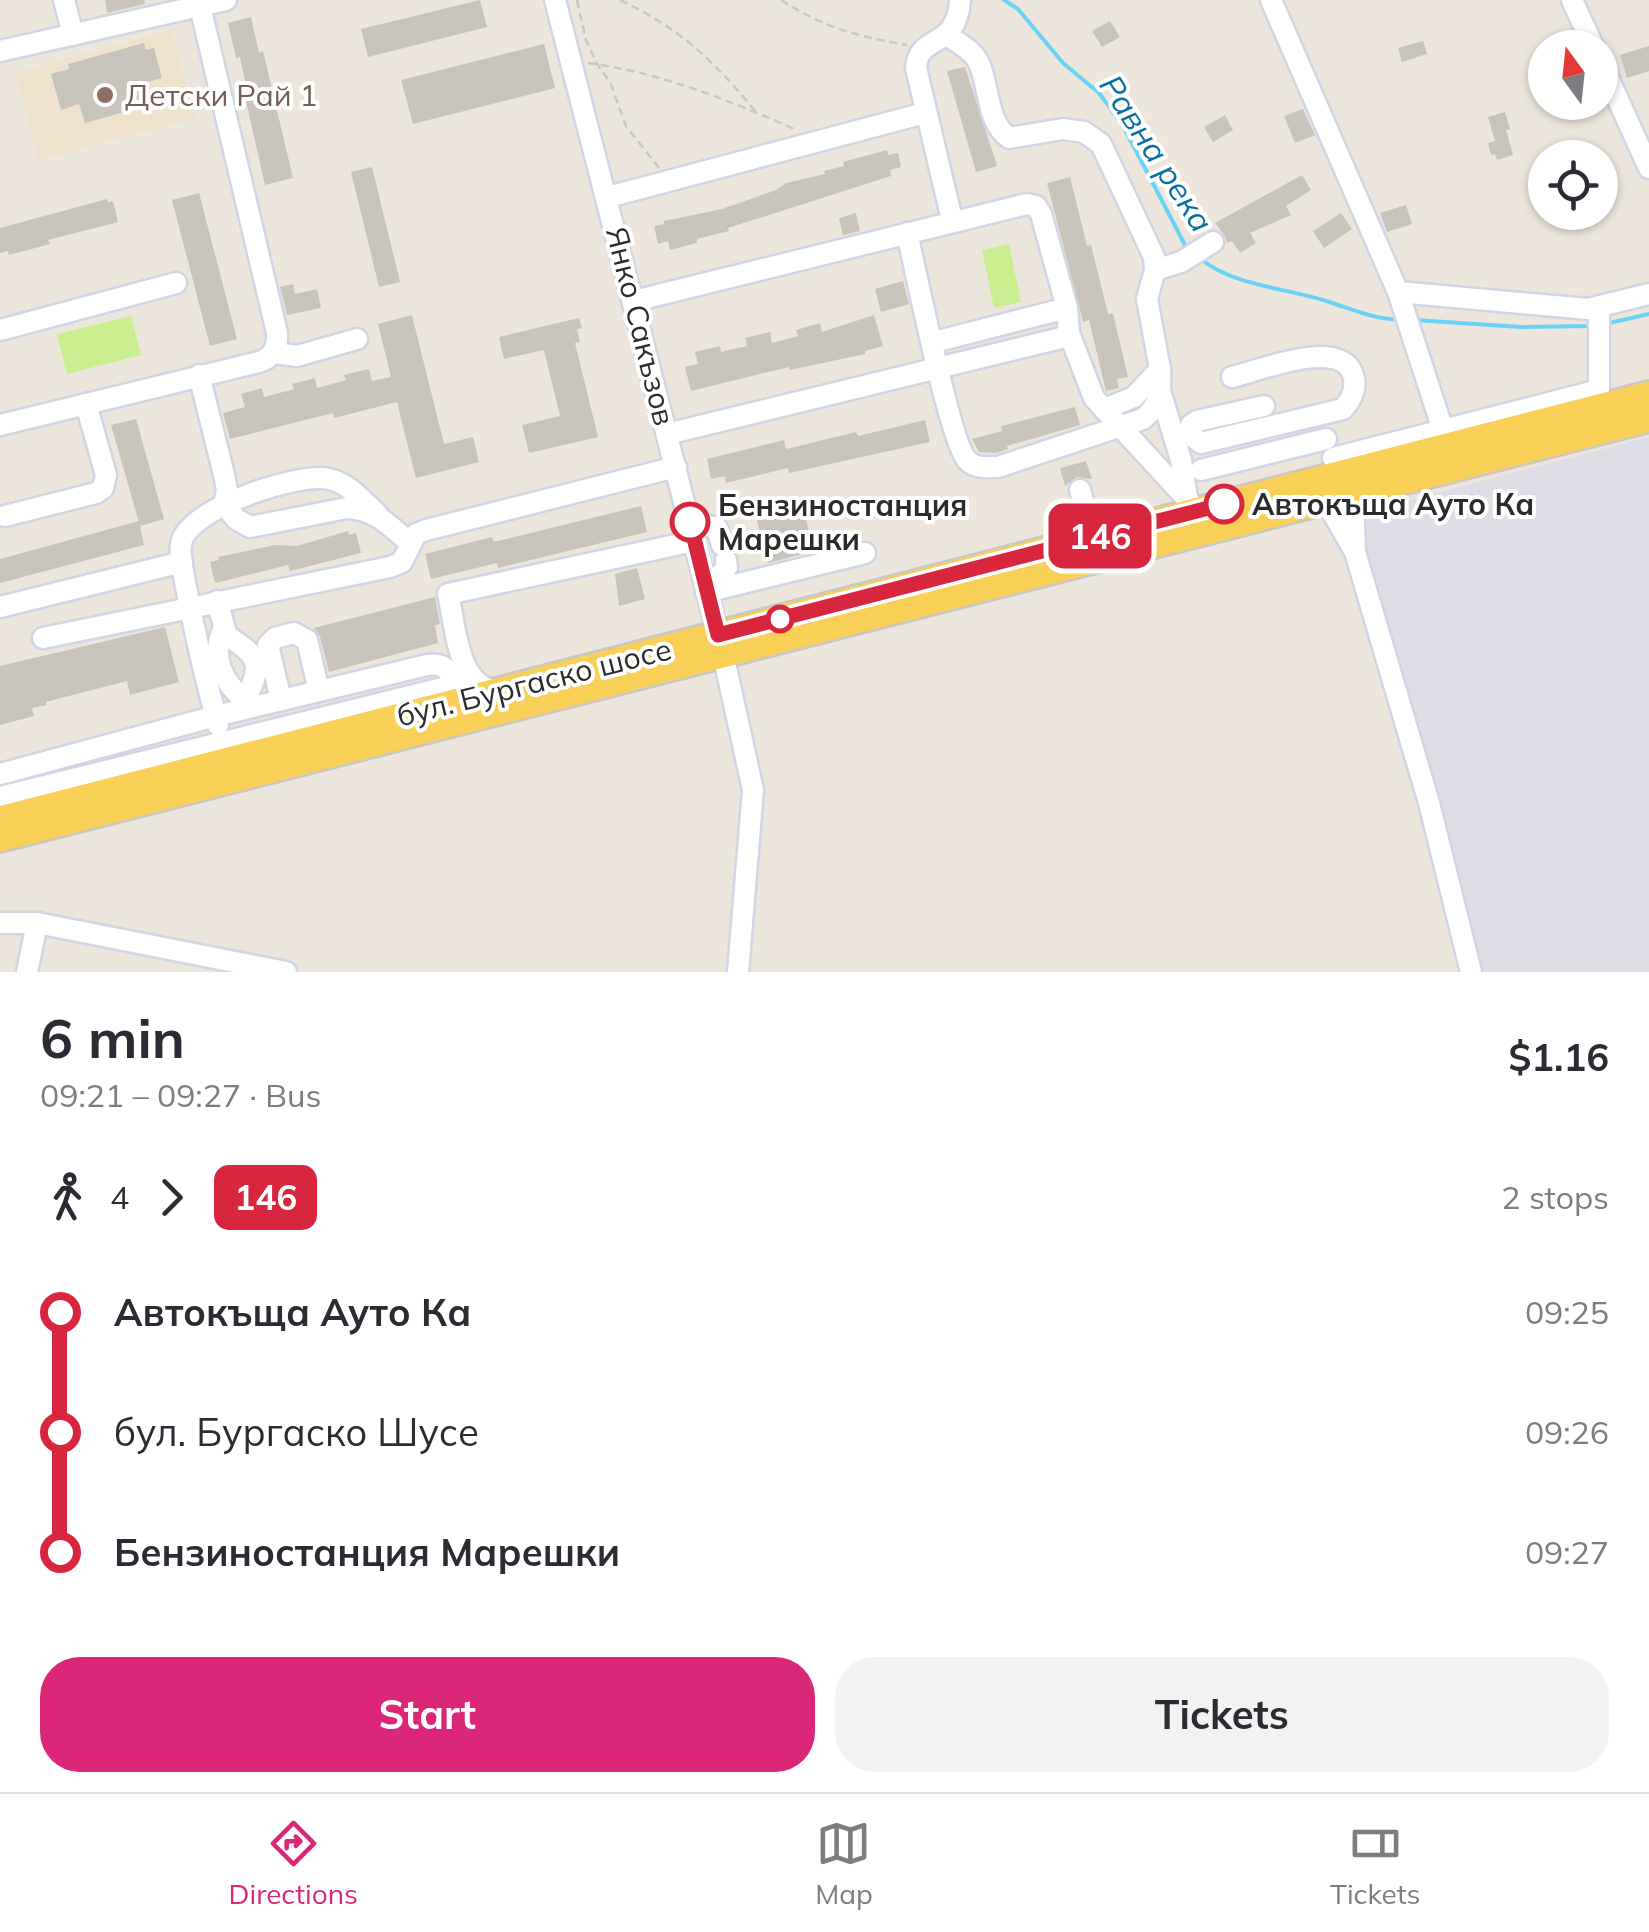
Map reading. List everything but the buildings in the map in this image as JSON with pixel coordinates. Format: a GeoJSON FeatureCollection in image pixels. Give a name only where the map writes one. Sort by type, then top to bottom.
{"type":"FeatureCollection","features":[{"type":"Feature","properties":{"kind":"main road","name":"бул. Бургаско шосе"},"geometry":{"type":"LineString","coordinates":[[0,839],[720,644],[1093,538],[1332,457],[1649,394]]}},
{"type":"Feature","properties":{"kind":"main road","name":"бул. Бургаско шосе"},"geometry":{"type":"LineString","coordinates":[[0,819],[226,752],[720,644],[1340,500],[1649,419]]}},
{"type":"Feature","properties":{"kind":"street"},"geometry":{"type":"LineString","coordinates":[[64,0],[73,35]]}},
{"type":"Feature","properties":{"kind":"street","name":"Янко Сакъзов"},"geometry":{"type":"LineString","coordinates":[[555,0],[668,434],[753,790],[738,972]]}},
{"type":"Feature","properties":{"kind":"street"},"geometry":{"type":"LineString","coordinates":[[952,220],[925,114],[916,58],[923,48],[948,36],[958,20],[960,0]]}},
{"type":"Feature","properties":{"kind":"street"},"geometry":{"type":"LineString","coordinates":[[1271,0],[1405,311],[1443,430]]}},
{"type":"Feature","properties":{"kind":"street"},"geometry":{"type":"LineString","coordinates":[[1572,0],[1586,30]]}},
{"type":"Feature","properties":{"kind":"street"},"geometry":{"type":"LineString","coordinates":[[0,52],[216,2],[277,333],[274,352],[265,360],[0,425]]}},
{"type":"Feature","properties":{"kind":"street"},"geometry":{"type":"LineString","coordinates":[[948,36],[978,62],[994,118],[999,130],[1009,138],[1063,129],[1084,132],[1101,144],[1150,246],[1155,270],[1147,299],[1161,394],[1192,504]]}},
{"type":"Feature","properties":{"kind":"street"},"geometry":{"type":"LineString","coordinates":[[1618,100],[1649,168]]}},
{"type":"Feature","properties":{"kind":"street"},"geometry":{"type":"LineString","coordinates":[[608,197],[925,114]]}},
{"type":"Feature","properties":{"kind":"street"},"geometry":{"type":"LineString","coordinates":[[634,301],[952,220],[1027,204],[1036,206],[1067,308],[1069,333],[1094,398],[1192,504]]}},
{"type":"Feature","properties":{"kind":"street"},"geometry":{"type":"LineString","coordinates":[[906,233],[960,451],[968,462],[980,468],[998,467],[1121,428],[1155,409],[1161,394]]}},
{"type":"Feature","properties":{"kind":"street"},"geometry":{"type":"LineString","coordinates":[[1155,270],[1181,262],[1213,242]]}},
{"type":"Feature","properties":{"kind":"street"},"geometry":{"type":"LineString","coordinates":[[0,330],[176,282]]}},
{"type":"Feature","properties":{"kind":"street"},"geometry":{"type":"LineString","coordinates":[[1599,318],[1649,294]]}},
{"type":"Feature","properties":{"kind":"street"},"geometry":{"type":"LineString","coordinates":[[1405,311],[1553,306],[1588,309],[1599,318]]}},
{"type":"Feature","properties":{"kind":"street"},"geometry":{"type":"LineString","coordinates":[[934,342],[1067,308]]}},
{"type":"Feature","properties":{"kind":"street"},"geometry":{"type":"LineString","coordinates":[[1200,470],[1332,457],[1598,390],[1599,318]]}},
{"type":"Feature","properties":{"kind":"street"},"geometry":{"type":"LineString","coordinates":[[668,434],[1069,333]]}},
{"type":"Feature","properties":{"kind":"street"},"geometry":{"type":"LineString","coordinates":[[274,352],[297,356],[357,340]]}},
{"type":"Feature","properties":{"kind":"street"},"geometry":{"type":"LineString","coordinates":[[1232,377],[1322,355],[1339,359],[1354,380],[1352,398],[1343,409],[1201,443],[1189,434],[1196,420],[1264,406]]}},
{"type":"Feature","properties":{"kind":"street"},"geometry":{"type":"LineString","coordinates":[[1104,409],[1134,396],[1160,369]]}},
{"type":"Feature","properties":{"kind":"street"},"geometry":{"type":"LineString","coordinates":[[200,375],[226,479],[224,504]]}},
{"type":"Feature","properties":{"kind":"street"},"geometry":{"type":"LineString","coordinates":[[2,510],[96,494],[103,488],[106,474],[86,404]]}},
{"type":"Feature","properties":{"kind":"street"},"geometry":{"type":"LineString","coordinates":[[1320,416],[1332,457]]}},
{"type":"Feature","properties":{"kind":"street"},"geometry":{"type":"LineString","coordinates":[[43,638],[390,566],[402,562],[416,534],[426,530],[676,466]]}},
{"type":"Feature","properties":{"kind":"street"},"geometry":{"type":"LineString","coordinates":[[226,752],[182,562],[181,544],[186,531],[224,504],[314,478],[327,478],[350,489],[410,543]]}},
{"type":"Feature","properties":{"kind":"street"},"geometry":{"type":"LineString","coordinates":[[1080,490],[1093,538]]}},
{"type":"Feature","properties":{"kind":"street"},"geometry":{"type":"LineString","coordinates":[[1340,500],[1429,803],[1470,972]]}},
{"type":"Feature","properties":{"kind":"street"},"geometry":{"type":"LineString","coordinates":[[224,504],[250,528],[348,508],[364,508],[378,515]]}},
{"type":"Feature","properties":{"kind":"street"},"geometry":{"type":"LineString","coordinates":[[505,691],[483,688],[472,680],[448,594],[717,528],[727,567],[706,592]]}},
{"type":"Feature","properties":{"kind":"street"},"geometry":{"type":"LineString","coordinates":[[706,592],[865,553]]}},
{"type":"Feature","properties":{"kind":"street"},"geometry":{"type":"LineString","coordinates":[[0,608],[182,562]]}},
{"type":"Feature","properties":{"kind":"street"},"geometry":{"type":"LineString","coordinates":[[217,601],[223,630],[248,651],[257,666],[246,704]]}},
{"type":"Feature","properties":{"kind":"street"},"geometry":{"type":"LineString","coordinates":[[223,630],[218,640],[220,665],[230,688],[246,704]]}},
{"type":"Feature","properties":{"kind":"street"},"geometry":{"type":"LineString","coordinates":[[281,700],[268,644],[294,633],[306,640],[320,691]]}},
{"type":"Feature","properties":{"kind":"street"},"geometry":{"type":"LineString","coordinates":[[0,774],[216,716],[246,704],[281,700],[438,663],[446,667],[455,685],[226,752],[0,798]]}},
{"type":"Feature","properties":{"kind":"street"},"geometry":{"type":"LineString","coordinates":[[0,923],[37,922],[286,972]]}},
{"type":"Feature","properties":{"kind":"street"},"geometry":{"type":"LineString","coordinates":[[26,972],[37,922]]}},
{"type":"Feature","properties":{"kind":"path"},"geometry":{"type":"LineString","coordinates":[[577,0],[586,40],[610,82],[626,126],[670,180]]}},
{"type":"Feature","properties":{"kind":"path"},"geometry":{"type":"LineString","coordinates":[[620,0],[678,32],[722,70],[756,112]]}},
{"type":"Feature","properties":{"kind":"path"},"geometry":{"type":"LineString","coordinates":[[782,0],[817,23],[862,37],[923,48]]}},
{"type":"Feature","properties":{"kind":"path"},"geometry":{"type":"LineString","coordinates":[[572,61],[677,84],[756,112],[818,140]]}},
{"type":"Feature","properties":{"kind":"shaded area","name":"Детски Рай 1"},"geometry":{"type":"Polygon","coordinates":[[[171,30],[195,118],[39,160],[15,73],[171,30]]]}},
{"type":"Feature","properties":{"kind":"shaded area"},"geometry":{"type":"Polygon","coordinates":[[[1649,437],[1649,972],[1477,972],[1365,554],[1361,513],[1649,437]]]}},
{"type":"Feature","properties":{"kind":"green space"},"geometry":{"type":"Polygon","coordinates":[[[1009,244],[1021,302],[994,308],[982,250],[1009,244]]]}},
{"type":"Feature","properties":{"kind":"green space"},"geometry":{"type":"Polygon","coordinates":[[[131,316],[141,355],[67,374],[57,334],[131,316]]]}},
{"type":"Feature","properties":{"kind":"waterway","name":"Равна река"},"geometry":{"type":"LineString","coordinates":[[1004,0],[1018,9],[1063,63],[1099,93],[1122,124],[1190,249]]}},
{"type":"Feature","properties":{"kind":"waterway","name":"Равна река"},"geometry":{"type":"LineString","coordinates":[[1201,259],[1244,281],[1372,316],[1401,320]]}},
{"type":"Feature","properties":{"kind":"waterway","name":"Равна река"},"geometry":{"type":"LineString","coordinates":[[1605,324],[1649,314]]}},
{"type":"Feature","properties":{"kind":"waterway","name":"Равна река"},"geometry":{"type":"LineString","coordinates":[[1415,320],[1521,327],[1591,326]]}},
{"type":"Feature","properties":{"kind":"bus line","name":"146"},"geometry":{"type":"LineString","coordinates":[[690,522],[718,635],[1224,504]]}},
{"type":"Feature","properties":{"kind":"place","name":"Детски Рай 1"},"geometry":{"type":"Point","coordinates":[105,95]}},
{"type":"Feature","properties":{"kind":"place","name":"Автокъща Ауто Ка"},"geometry":{"type":"Point","coordinates":[1224,504]}},
{"type":"Feature","properties":{"kind":"place","name":"Бензиностанция Марешки"},"geometry":{"type":"Point","coordinates":[690,522]}}]}
